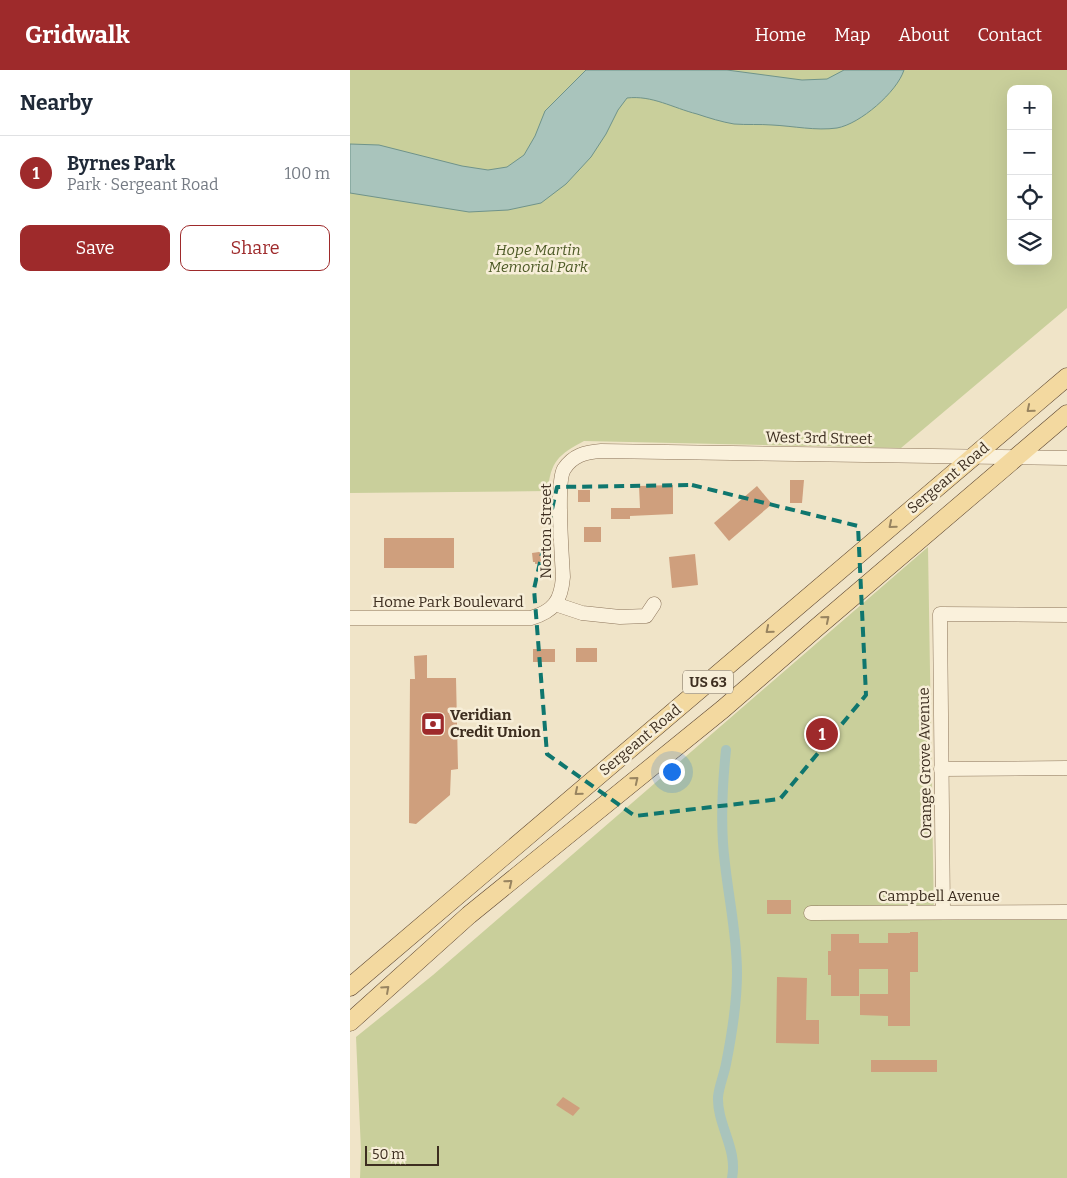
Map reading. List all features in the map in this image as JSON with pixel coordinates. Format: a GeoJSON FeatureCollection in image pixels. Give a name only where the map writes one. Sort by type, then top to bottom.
{"type":"FeatureCollection","features":[{"type":"Feature","properties":{"kind":"main road","name":"Sergeant Road"},"geometry":{"type":"LineString","coordinates":[[350,987],[1067,377]]}},
{"type":"Feature","properties":{"kind":"main road","name":"Sergeant Road"},"geometry":{"type":"LineString","coordinates":[[350,1022],[469,915],[723,710],[1067,414]]}},
{"type":"Feature","properties":{"kind":"street","name":"West 3rd Street"},"geometry":{"type":"LineString","coordinates":[[572,460],[586,452],[601,451],[1067,458]]}},
{"type":"Feature","properties":{"kind":"street","name":"Norton Street"},"geometry":{"type":"LineString","coordinates":[[555,604],[561,592],[563,577],[560,486],[563,470],[572,460]]}},
{"type":"Feature","properties":{"kind":"street"},"geometry":{"type":"LineString","coordinates":[[555,604],[582,613],[620,617],[646,616],[654,604]]}},
{"type":"Feature","properties":{"kind":"street","name":"Home Park Boulevard"},"geometry":{"type":"LineString","coordinates":[[350,618],[531,618],[545,613],[555,604]]}},
{"type":"Feature","properties":{"kind":"street","name":"Orange Grove Avenue"},"geometry":{"type":"LineString","coordinates":[[943,912],[940,614],[1067,614]]}},
{"type":"Feature","properties":{"kind":"street"},"geometry":{"type":"LineString","coordinates":[[942,769],[1067,768]]}},
{"type":"Feature","properties":{"kind":"street","name":"Campbell Avenue"},"geometry":{"type":"LineString","coordinates":[[811,913],[1067,912]]}},
{"type":"Feature","properties":{"kind":"highlighted area"},"geometry":{"type":"Polygon","coordinates":[[[692,485],[858,526],[866,695],[780,799],[635,816],[547,754],[534,589],[557,487],[692,485]]]}},
{"type":"Feature","properties":{"kind":"green space","name":"Hope Martin Memorial Park"},"geometry":{"type":"Polygon","coordinates":[[[350,70],[1067,70],[1067,308],[901,448],[584,441],[568,450],[557,460],[551,473],[548,491],[350,493],[350,70]]]}},
{"type":"Feature","properties":{"kind":"green space"},"geometry":{"type":"Polygon","coordinates":[[[928,547],[934,920],[1067,920],[1067,1178],[360,1178],[361,1151],[356,1037],[433,975],[928,547]]]}},
{"type":"Feature","properties":{"kind":"water"},"geometry":{"type":"Polygon","coordinates":[[[586,70],[727,70],[802,80],[827,79],[844,70],[904,70],[894,88],[866,114],[846,125],[829,129],[734,124],[654,100],[627,98],[591,157],[566,184],[541,203],[508,210],[469,212],[350,193],[350,144],[379,145],[462,166],[488,170],[507,167],[524,155],[535,136],[545,111],[586,70]]]}},
{"type":"Feature","properties":{"kind":"building"},"geometry":{"type":"Polygon","coordinates":[[[790,480],[804,480],[802,503],[790,503],[790,480]]]}},
{"type":"Feature","properties":{"kind":"building"},"geometry":{"type":"Polygon","coordinates":[[[673,485],[673,514],[630,516],[630,519],[611,519],[611,508],[640,508],[639,486],[673,485]]]}},
{"type":"Feature","properties":{"kind":"building"},"geometry":{"type":"Polygon","coordinates":[[[757,486],[772,504],[729,541],[714,523],[757,486]]]}},
{"type":"Feature","properties":{"kind":"building"},"geometry":{"type":"Polygon","coordinates":[[[578,490],[590,490],[590,502],[578,502],[578,490]]]}},
{"type":"Feature","properties":{"kind":"building"},"geometry":{"type":"Polygon","coordinates":[[[584,527],[601,527],[601,542],[584,542],[584,527]]]}},
{"type":"Feature","properties":{"kind":"building"},"geometry":{"type":"Polygon","coordinates":[[[384,538],[454,538],[454,568],[384,568],[384,538]]]}},
{"type":"Feature","properties":{"kind":"building"},"geometry":{"type":"Polygon","coordinates":[[[546,551],[547,563],[535,564],[533,562],[532,553],[546,551]]]}},
{"type":"Feature","properties":{"kind":"building"},"geometry":{"type":"Polygon","coordinates":[[[695,554],[698,585],[672,588],[669,557],[695,554]]]}},
{"type":"Feature","properties":{"kind":"building"},"geometry":{"type":"Polygon","coordinates":[[[576,648],[597,648],[597,662],[576,662],[576,648]]]}},
{"type":"Feature","properties":{"kind":"building"},"geometry":{"type":"Polygon","coordinates":[[[533,649],[555,649],[555,662],[533,662],[533,649]]]}},
{"type":"Feature","properties":{"kind":"building","name":"Veridian Credit Union"},"geometry":{"type":"Polygon","coordinates":[[[427,655],[427,678],[456,678],[458,769],[451,770],[450,795],[416,824],[409,823],[410,679],[415,679],[414,656],[427,655]]]}},
{"type":"Feature","properties":{"kind":"building"},"geometry":{"type":"Polygon","coordinates":[[[767,900],[791,900],[791,914],[767,914],[767,900]]]}},
{"type":"Feature","properties":{"kind":"building"},"geometry":{"type":"Polygon","coordinates":[[[918,932],[918,972],[910,972],[910,1026],[888,1026],[888,1016],[860,1015],[860,994],[888,994],[888,969],[859,969],[859,996],[831,996],[831,975],[828,975],[828,951],[831,951],[831,934],[859,934],[859,943],[888,943],[888,933],[918,932]]]}},
{"type":"Feature","properties":{"kind":"building"},"geometry":{"type":"Polygon","coordinates":[[[777,977],[807,978],[806,1020],[819,1020],[819,1044],[776,1043],[777,977]]]}},
{"type":"Feature","properties":{"kind":"building"},"geometry":{"type":"Polygon","coordinates":[[[871,1060],[937,1060],[937,1072],[871,1072],[871,1060]]]}},
{"type":"Feature","properties":{"kind":"building"},"geometry":{"type":"Polygon","coordinates":[[[563,1097],[580,1108],[573,1116],[556,1105],[563,1097]]]}},
{"type":"Feature","properties":{"kind":"waterway"},"geometry":{"type":"LineString","coordinates":[[726,750],[722,836],[736,945],[737,984],[730,1041],[718,1097],[721,1117],[732,1157],[732,1178]]}},
{"type":"Feature","properties":{"kind":"place","name":"Veridian Credit Union"},"geometry":{"type":"Point","coordinates":[433,724]}},
{"type":"Feature","properties":{"kind":"place","name":"Byrnes Park"},"geometry":{"type":"Point","coordinates":[822,734]}}]}
